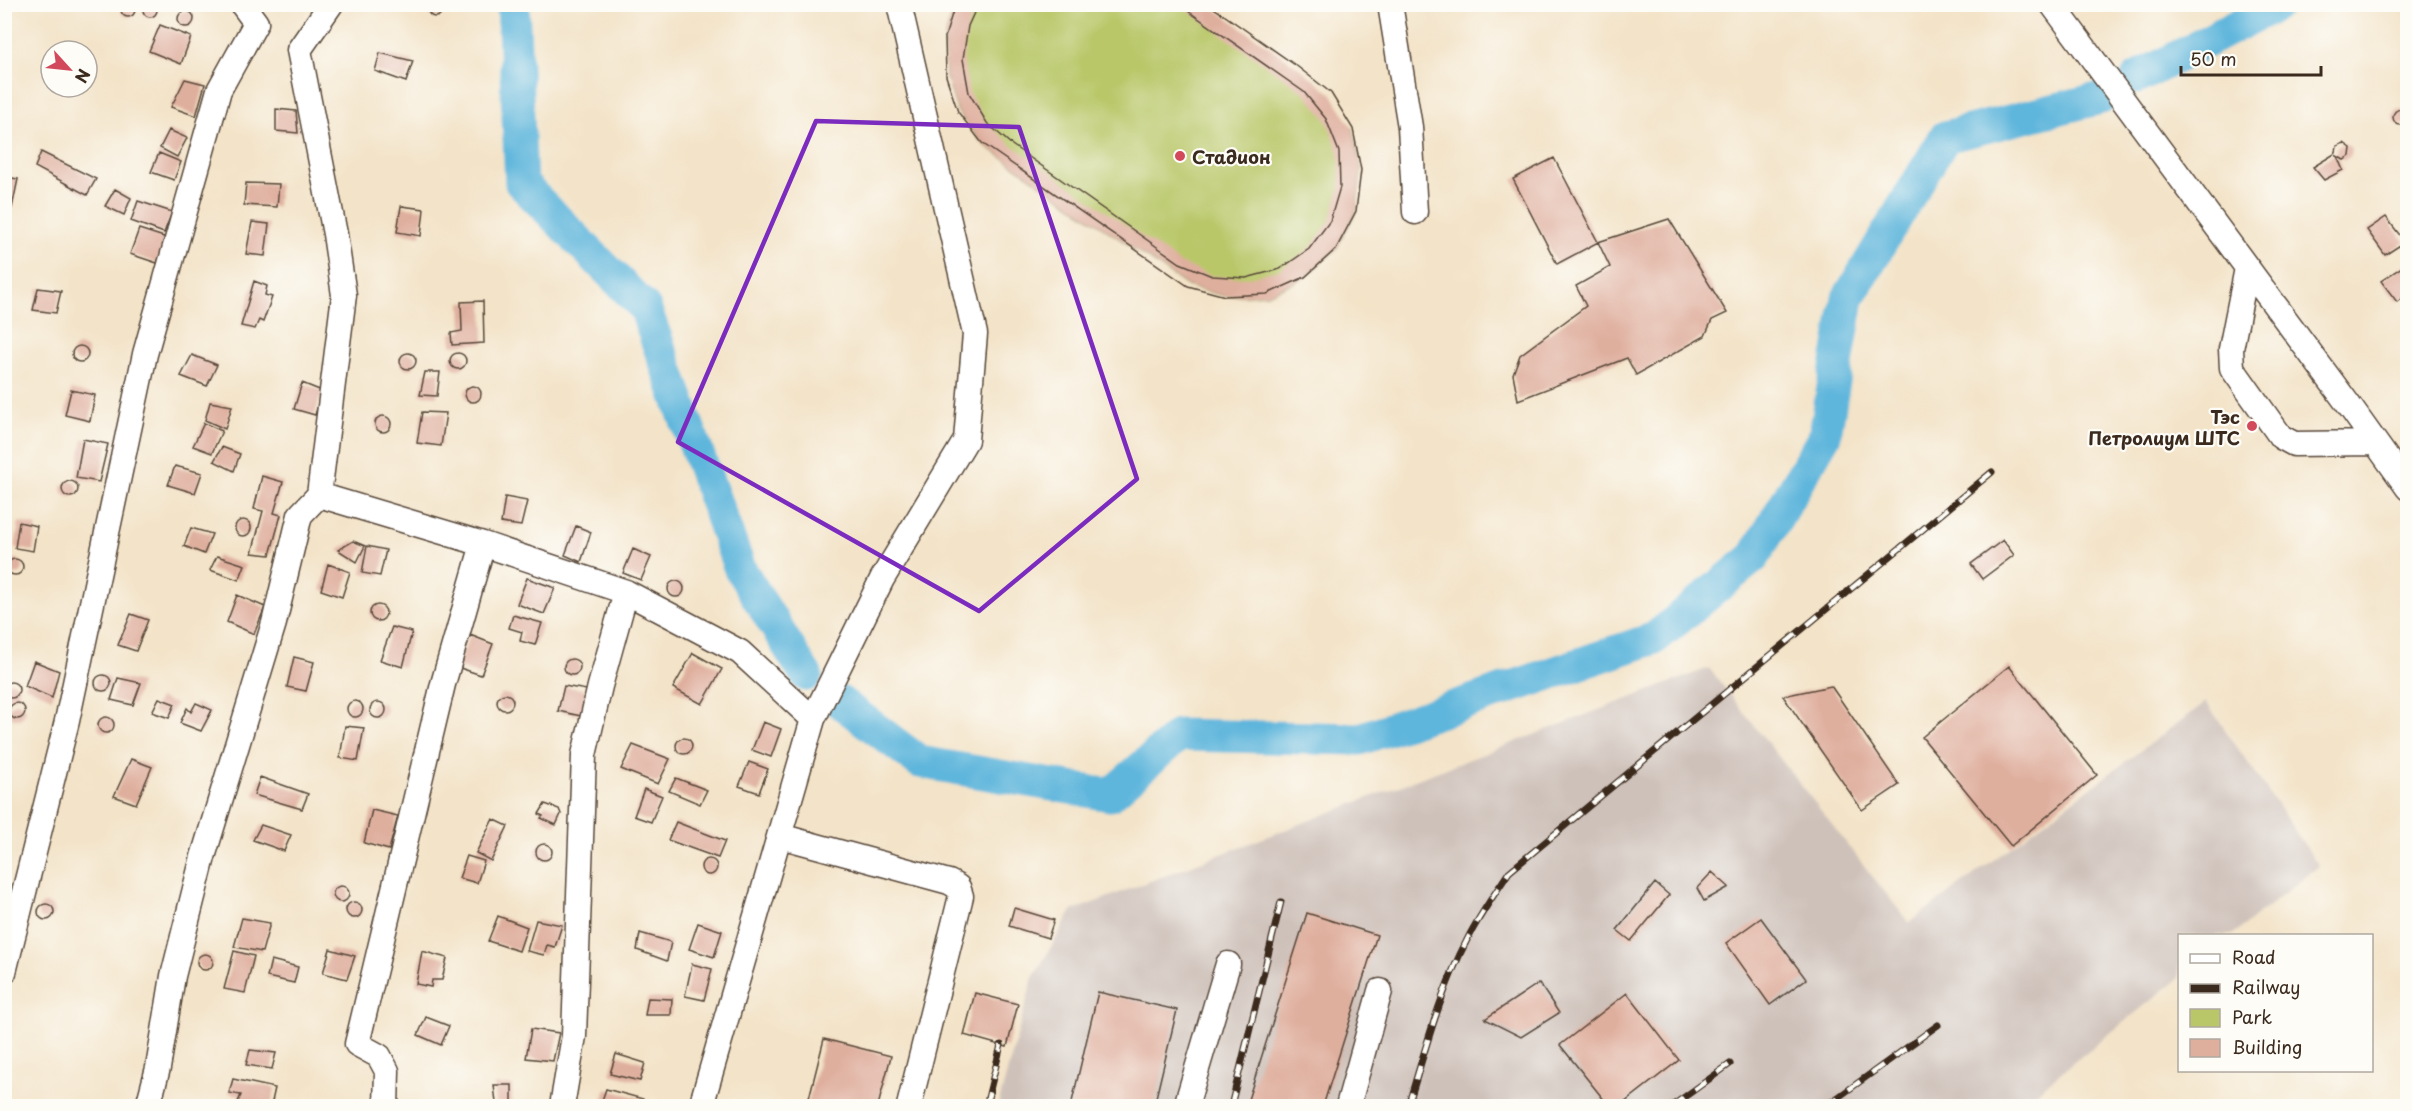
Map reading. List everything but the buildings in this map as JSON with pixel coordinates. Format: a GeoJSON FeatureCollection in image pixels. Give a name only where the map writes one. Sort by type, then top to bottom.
{"type":"FeatureCollection","features":[{"type":"Feature","properties":{"kind":"street"},"geometry":{"type":"LineString","coordinates":[[4,972],[67,721],[145,354],[219,90],[256,23],[242,4]]}},
{"type":"Feature","properties":{"kind":"street"},"geometry":{"type":"LineString","coordinates":[[148,1107],[158,1068],[173,976],[203,857],[274,623],[300,515],[319,495],[344,295],[335,234],[299,50],[331,4]]}},
{"type":"Feature","properties":{"kind":"street"},"geometry":{"type":"LineString","coordinates":[[701,1107],[813,719],[882,579],[966,440],[975,334],[899,4]]}},
{"type":"Feature","properties":{"kind":"street"},"geometry":{"type":"LineString","coordinates":[[1390,4],[1410,127],[1415,212]]}},
{"type":"Feature","properties":{"kind":"street"},"geometry":{"type":"LineString","coordinates":[[2054,5],[2408,488]]}},
{"type":"Feature","properties":{"kind":"street"},"geometry":{"type":"LineString","coordinates":[[2247,268],[2231,349],[2232,368],[2281,436],[2294,444],[2375,443]]}},
{"type":"Feature","properties":{"kind":"street"},"geometry":{"type":"LineString","coordinates":[[319,495],[483,544],[626,592],[740,652],[813,719]]}},
{"type":"Feature","properties":{"kind":"street"},"geometry":{"type":"LineString","coordinates":[[386,1107],[387,1071],[379,1056],[357,1044],[443,684],[483,544]]}},
{"type":"Feature","properties":{"kind":"street"},"geometry":{"type":"LineString","coordinates":[[562,1107],[574,1036],[584,755],[626,592]]}},
{"type":"Feature","properties":{"kind":"street"},"geometry":{"type":"LineString","coordinates":[[780,836],[949,882],[958,888],[961,896],[909,1107]]}},
{"type":"Feature","properties":{"kind":"street"},"geometry":{"type":"LineString","coordinates":[[1186,1107],[1228,964]]}},
{"type":"Feature","properties":{"kind":"street"},"geometry":{"type":"LineString","coordinates":[[1348,1107],[1380,991]]}},
{"type":"Feature","properties":{"kind":"highlighted area"},"geometry":{"type":"Polygon","coordinates":[[[816,121],[1019,127],[1137,479],[979,611],[678,442],[816,121]]]}},
{"type":"Feature","properties":{"kind":"shaded area"},"geometry":{"type":"Polygon","coordinates":[[[1709,668],[1909,923],[2206,702],[2319,866],[2233,934],[2178,934],[2178,979],[2019,1106],[998,1106],[1033,978],[1072,911],[1709,668]]]}},
{"type":"Feature","properties":{"kind":"green space","name":"Стадион"},"geometry":{"type":"Polygon","coordinates":[[[955,5],[1208,5],[1353,129],[1361,170],[1356,211],[1336,249],[1305,277],[1267,294],[1225,296],[1188,286],[982,143],[958,112],[946,76],[945,37],[955,5]]]}},
{"type":"Feature","properties":{"kind":"waterway"},"geometry":{"type":"LineString","coordinates":[[513,4],[521,183],[645,308],[740,569],[806,675]]}},
{"type":"Feature","properties":{"kind":"waterway"},"geometry":{"type":"LineString","coordinates":[[2137,78],[2278,4]]}},
{"type":"Feature","properties":{"kind":"waterway"},"geometry":{"type":"LineString","coordinates":[[840,702],[920,762],[1110,795],[1179,735],[1360,739],[1655,638],[1754,557],[1825,435],[1848,298],[1945,137],[2101,98]]}},
{"type":"Feature","properties":{"kind":"railway"},"geometry":{"type":"LineString","coordinates":[[1408,1106],[1434,1022],[1457,960],[1477,922],[1509,872],[1992,472]]}},
{"type":"Feature","properties":{"kind":"railway"},"geometry":{"type":"LineString","coordinates":[[1231,1106],[1281,902]]}},
{"type":"Feature","properties":{"kind":"railway"},"geometry":{"type":"LineString","coordinates":[[1826,1106],[1938,1025]]}},
{"type":"Feature","properties":{"kind":"railway"},"geometry":{"type":"LineString","coordinates":[[986,1106],[1001,1045]]}},
{"type":"Feature","properties":{"kind":"railway"},"geometry":{"type":"LineString","coordinates":[[1672,1106],[1730,1064]]}},
{"type":"Feature","properties":{"kind":"place","name":"Стадион"},"geometry":{"type":"Point","coordinates":[1180,156]}},
{"type":"Feature","properties":{"kind":"place","name":"Тэс Петролиум ШТС"},"geometry":{"type":"Point","coordinates":[2252,426]}}]}
